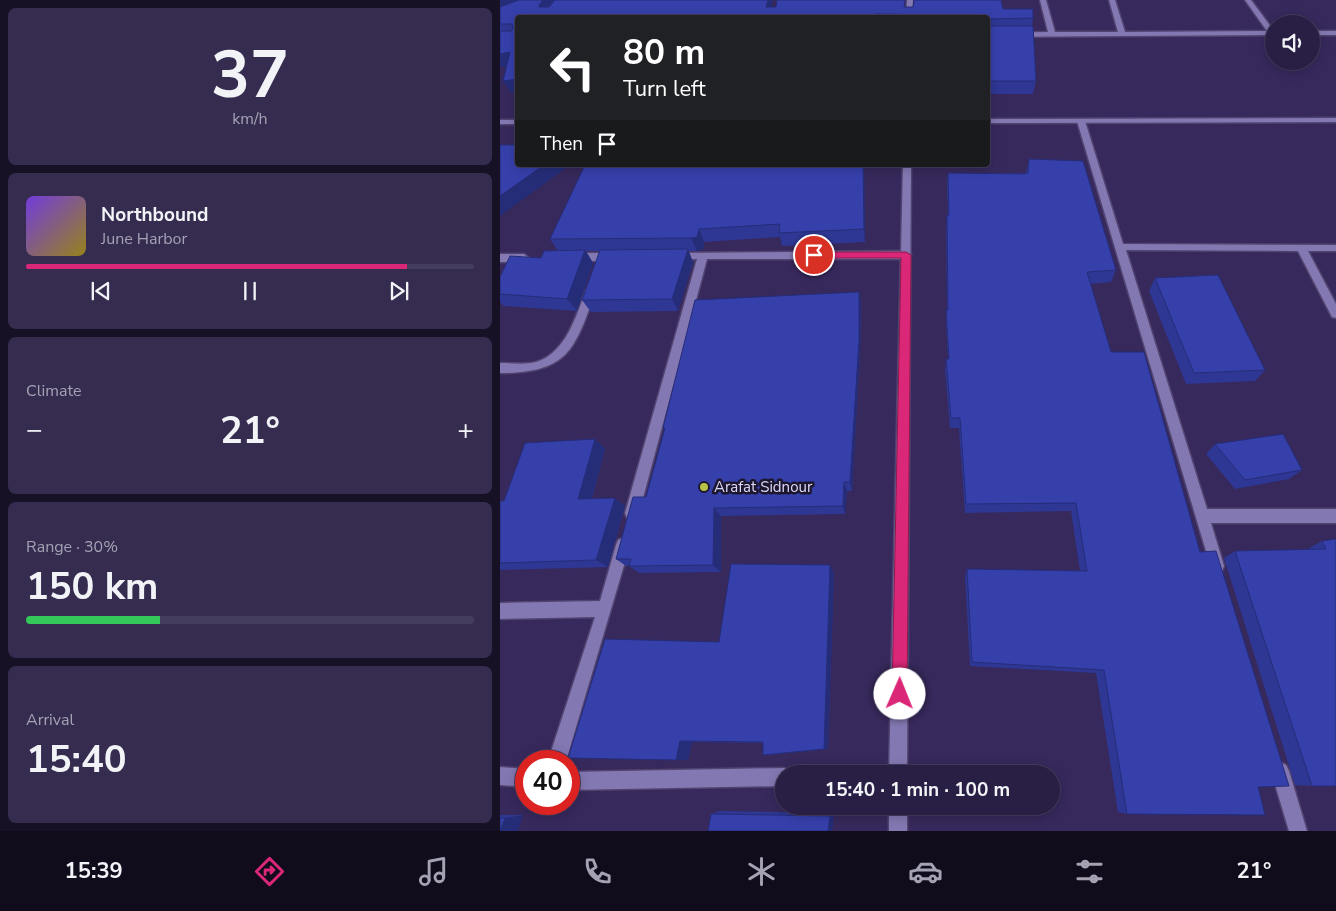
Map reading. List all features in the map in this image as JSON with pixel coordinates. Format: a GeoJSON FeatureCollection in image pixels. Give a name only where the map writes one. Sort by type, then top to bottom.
{"type":"FeatureCollection","features":[{"type":"Feature","properties":{"kind":"street"},"geometry":{"type":"LineString","coordinates":[[909,15],[910,0]]}},
{"type":"Feature","properties":{"kind":"street"},"geometry":{"type":"LineString","coordinates":[[1043,0],[1052,34]]}},
{"type":"Feature","properties":{"kind":"street"},"geometry":{"type":"LineString","coordinates":[[1112,0],[1122,34]]}},
{"type":"Feature","properties":{"kind":"street"},"geometry":{"type":"LineString","coordinates":[[1248,0],[1265,22]]}},
{"type":"Feature","properties":{"kind":"street"},"geometry":{"type":"LineString","coordinates":[[990,35],[1265,33]]}},
{"type":"Feature","properties":{"kind":"street"},"geometry":{"type":"LineString","coordinates":[[1320,33],[1336,33]]}},
{"type":"Feature","properties":{"kind":"street"},"geometry":{"type":"LineString","coordinates":[[990,121],[1336,120]]}},
{"type":"Feature","properties":{"kind":"street"},"geometry":{"type":"LineString","coordinates":[[1081,121],[1221,579]]}},
{"type":"Feature","properties":{"kind":"street"},"geometry":{"type":"LineString","coordinates":[[500,122],[515,122]]}},
{"type":"Feature","properties":{"kind":"street"},"geometry":{"type":"LineString","coordinates":[[898,765],[907,167]]}},
{"type":"Feature","properties":{"kind":"street"},"geometry":{"type":"LineString","coordinates":[[1119,247],[1336,248]]}},
{"type":"Feature","properties":{"kind":"street"},"geometry":{"type":"LineString","coordinates":[[1301,247],[1336,314]]}},
{"type":"Feature","properties":{"kind":"street"},"geometry":{"type":"LineString","coordinates":[[667,256],[906,255]]}},
{"type":"Feature","properties":{"kind":"street"},"geometry":{"type":"LineString","coordinates":[[560,750],[605,608],[703,256]]}},
{"type":"Feature","properties":{"kind":"street"},"geometry":{"type":"LineString","coordinates":[[566,257],[600,266],[622,257]]}},
{"type":"Feature","properties":{"kind":"street"},"geometry":{"type":"LineString","coordinates":[[500,258],[538,258]]}},
{"type":"Feature","properties":{"kind":"street"},"geometry":{"type":"LineString","coordinates":[[500,368],[538,366],[555,359],[564,349],[577,328],[600,266]]}},
{"type":"Feature","properties":{"kind":"street"},"geometry":{"type":"LineString","coordinates":[[1202,516],[1336,516]]}},
{"type":"Feature","properties":{"kind":"street"},"geometry":{"type":"LineString","coordinates":[[500,611],[605,608]]}},
{"type":"Feature","properties":{"kind":"street"},"geometry":{"type":"LineString","coordinates":[[1275,755],[1298,831]]}},
{"type":"Feature","properties":{"kind":"street"},"geometry":{"type":"LineString","coordinates":[[500,776],[515,777]]}},
{"type":"Feature","properties":{"kind":"street"},"geometry":{"type":"LineString","coordinates":[[580,781],[775,777]]}},
{"type":"Feature","properties":{"kind":"street"},"geometry":{"type":"LineString","coordinates":[[898,815],[898,831]]}},
{"type":"Feature","properties":{"kind":"building"},"geometry":{"type":"Polygon","coordinates":[[[519,0],[543,0],[539,7],[549,7],[555,0],[768,0],[766,7],[776,7],[777,0],[905,0],[904,7],[913,7],[914,0],[1001,0],[1003,9],[1033,9],[1033,18],[990,19],[990,15],[875,14],[515,15],[515,79],[503,81],[510,52],[500,54],[500,31],[511,31],[513,29],[512,24],[500,24],[500,7],[519,0]]]}},
{"type":"Feature","properties":{"kind":"building"},"geometry":{"type":"Polygon","coordinates":[[[990,26],[1033,26],[1036,81],[990,81],[990,26]]]}},
{"type":"Feature","properties":{"kind":"building"},"geometry":{"type":"Polygon","coordinates":[[[500,145],[515,145],[515,167],[541,167],[500,196],[500,145]]]}},
{"type":"Feature","properties":{"kind":"building"},"geometry":{"type":"Polygon","coordinates":[[[1029,159],[1083,161],[1116,270],[1087,272],[1111,352],[1144,352],[1200,552],[1216,551],[1289,786],[1258,787],[1265,815],[1127,814],[1104,670],[972,662],[967,569],[1087,571],[1076,503],[966,504],[960,418],[951,418],[946,359],[949,359],[946,310],[948,310],[948,173],[1023,174],[1028,173],[1029,159]]]}},
{"type":"Feature","properties":{"kind":"building"},"geometry":{"type":"Polygon","coordinates":[[[584,167],[863,167],[864,229],[779,233],[780,224],[699,229],[697,237],[691,238],[550,239],[584,167]]]}},
{"type":"Feature","properties":{"kind":"building"},"geometry":{"type":"Polygon","coordinates":[[[688,249],[672,299],[582,300],[600,250],[688,249]]]}},
{"type":"Feature","properties":{"kind":"building"},"geometry":{"type":"Polygon","coordinates":[[[585,250],[567,299],[500,294],[500,277],[510,256],[541,258],[544,251],[585,250]]]}},
{"type":"Feature","properties":{"kind":"building"},"geometry":{"type":"Polygon","coordinates":[[[1218,275],[1265,370],[1194,373],[1155,278],[1218,275]]]}},
{"type":"Feature","properties":{"kind":"building"},"geometry":{"type":"Polygon","coordinates":[[[859,292],[859,340],[850,482],[844,482],[843,506],[714,508],[713,565],[629,566],[631,559],[616,559],[633,497],[646,497],[665,428],[663,428],[695,300],[859,292]]]}},
{"type":"Feature","properties":{"kind":"building"},"geometry":{"type":"Polygon","coordinates":[[[1283,434],[1302,470],[1245,480],[1215,444],[1283,434]]]}},
{"type":"Feature","properties":{"kind":"building"},"geometry":{"type":"Polygon","coordinates":[[[595,439],[578,499],[615,498],[596,560],[500,563],[500,501],[504,501],[525,443],[595,439]]]}},
{"type":"Feature","properties":{"kind":"building"},"geometry":{"type":"Polygon","coordinates":[[[1336,539],[1336,786],[1312,786],[1235,551],[1326,549],[1322,541],[1336,539]]]}},
{"type":"Feature","properties":{"kind":"building"},"geometry":{"type":"Polygon","coordinates":[[[731,564],[830,565],[824,749],[763,755],[763,742],[680,741],[676,760],[580,758],[580,750],[570,750],[605,639],[719,642],[731,564]]]}},
{"type":"Feature","properties":{"kind":"building"},"geometry":{"type":"Polygon","coordinates":[[[711,814],[830,816],[828,831],[708,831],[711,814]]]}},
{"type":"Feature","properties":{"kind":"building"},"geometry":{"type":"Polygon","coordinates":[[[500,818],[505,818],[500,831],[500,818]]]}},
{"type":"Feature","properties":{"kind":"place","name":"Arafat Sidnour"},"geometry":{"type":"Point","coordinates":[704,487]}},
{"type":"Feature","properties":{"kind":"route"},"geometry":{"type":"LineString","coordinates":[[814,255],[906,255],[900,694]]}}]}
